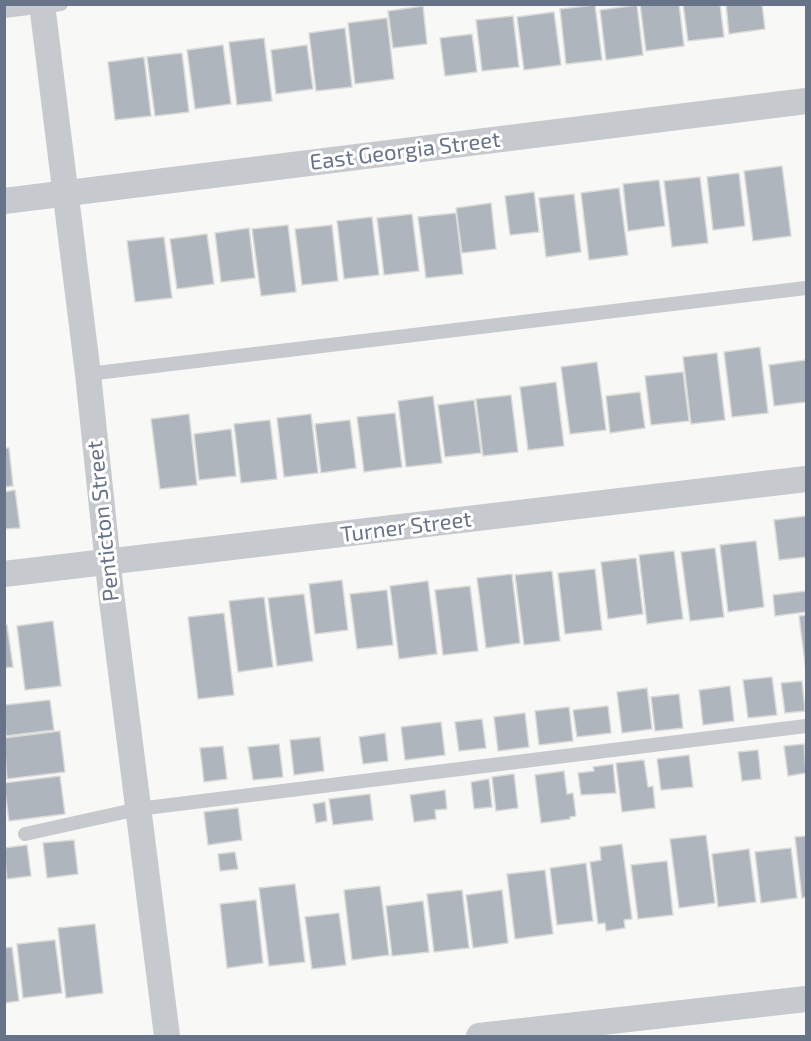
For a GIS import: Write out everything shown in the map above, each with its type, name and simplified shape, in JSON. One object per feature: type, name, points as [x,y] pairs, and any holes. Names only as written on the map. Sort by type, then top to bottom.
[{"type":"street","name":"Penticton Street","points":[[48,5],[66,193],[108,562],[167,1036]]},
{"type":"street","name":"East Georgia Street","points":[[4,201],[807,101]]},
{"type":"street","name":"Turner Street","points":[[4,574],[807,479]]},
{"type":"street","points":[[479,1036],[807,999]]},
{"type":"lane","points":[[4,11],[48,5]]},
{"type":"lane","points":[[88,375],[807,288]]},
{"type":"lane","points":[[25,834],[138,809],[807,726]]},
{"type":"building","points":[[640,4],[679,4],[684,46],[646,51]]},
{"type":"building","points":[[683,4],[720,4],[724,37],[688,41]]},
{"type":"building","points":[[726,4],[762,4],[765,29],[729,34]]},
{"type":"building","points":[[595,5],[602,60],[566,64],[560,9]]},
{"type":"building","points":[[637,5],[643,55],[606,60],[600,10]]},
{"type":"building","points":[[423,6],[427,44],[393,48],[388,11]]},
{"type":"building","points":[[554,12],[561,65],[524,70],[517,17]]},
{"type":"building","points":[[513,16],[519,67],[482,71],[476,20]]},
{"type":"building","points":[[387,18],[394,79],[355,84],[348,23]]},
{"type":"building","points":[[345,28],[352,87],[316,91],[309,33]]},
{"type":"building","points":[[472,34],[477,72],[445,76],[440,38]]},
{"type":"building","points":[[264,38],[272,101],[237,105],[229,42]]},
{"type":"building","points":[[223,45],[231,104],[195,109],[187,50]]},
{"type":"building","points":[[307,45],[313,89],[276,94],[271,50]]},
{"type":"building","points":[[182,53],[189,112],[155,116],[147,57]]},
{"type":"building","points":[[144,57],[151,116],[115,120],[108,62]]},
{"type":"building","points":[[782,166],[791,236],[753,241],[744,171]]},
{"type":"building","points":[[739,173],[745,226],[713,230],[707,177]]},
{"type":"building","points":[[700,177],[708,243],[672,247],[664,181]]},
{"type":"building","points":[[659,180],[665,226],[628,231],[623,184]]},
{"type":"building","points":[[619,188],[628,255],[589,260],[581,193]]},
{"type":"building","points":[[534,192],[539,232],[510,235],[505,196]]},
{"type":"building","points":[[574,194],[581,252],[546,257],[539,198]]},
{"type":"building","points":[[491,203],[496,249],[462,253],[456,208]]},
{"type":"building","points":[[456,213],[463,274],[426,278],[418,217]]},
{"type":"building","points":[[412,214],[419,271],[384,275],[377,218]]},
{"type":"building","points":[[372,217],[379,275],[344,279],[337,221]]},
{"type":"building","points":[[288,225],[296,292],[261,296],[252,229]]},
{"type":"building","points":[[332,225],[338,281],[302,285],[295,229]]},
{"type":"building","points":[[249,228],[255,278],[221,282],[215,233]]},
{"type":"building","points":[[207,234],[214,284],[177,289],[170,239]]},
{"type":"building","points":[[164,237],[172,298],[135,302],[127,241]]},
{"type":"building","points":[[760,347],[768,413],[732,417],[724,352]]},
{"type":"building","points":[[717,353],[725,420],[691,424],[683,357]]},
{"type":"building","points":[[806,360],[806,402],[774,406],[769,365]]},
{"type":"building","points":[[597,362],[606,430],[570,434],[561,367]]},
{"type":"building","points":[[683,372],[689,421],[651,425],[645,376]]},
{"type":"building","points":[[556,382],[564,446],[528,450],[520,387]]},
{"type":"building","points":[[640,392],[645,428],[610,433],[606,396]]},
{"type":"building","points":[[511,395],[518,452],[483,456],[476,399]]},
{"type":"building","points":[[433,396],[442,463],[406,467],[398,401]]},
{"type":"building","points":[[474,400],[481,453],[445,457],[438,405]]},
{"type":"building","points":[[395,413],[402,467],[364,472],[357,417]]},
{"type":"building","points":[[189,414],[197,485],[160,489],[151,419]]},
{"type":"building","points":[[311,414],[318,473],[284,477],[277,418]]},
{"type":"building","points":[[270,420],[277,479],[241,483],[234,424]]},
{"type":"building","points":[[350,420],[356,468],[321,473],[315,424]]},
{"type":"building","points":[[231,429],[236,476],[199,480],[194,434]]},
{"type":"building","points":[[4,448],[9,448],[13,486],[4,487]]},
{"type":"building","points":[[15,490],[20,528],[4,529],[4,492]]},
{"type":"building","points":[[806,516],[806,557],[779,560],[774,520]]},
{"type":"building","points":[[756,541],[764,607],[728,612],[720,545]]},
{"type":"building","points":[[715,548],[724,617],[690,621],[681,552]]},
{"type":"building","points":[[674,551],[683,619],[647,624],[639,555]]},
{"type":"building","points":[[636,558],[643,614],[608,619],[601,562]]},
{"type":"building","points":[[595,569],[602,630],[565,634],[558,573]]},
{"type":"building","points":[[552,571],[560,641],[524,645],[515,575]]},
{"type":"building","points":[[512,574],[520,643],[486,648],[477,578]]},
{"type":"building","points":[[342,580],[348,630],[315,634],[309,584]]},
{"type":"building","points":[[428,581],[437,654],[399,659],[390,586]]},
{"type":"building","points":[[470,586],[478,651],[443,655],[435,590]]},
{"type":"building","points":[[387,590],[393,645],[357,649],[350,594]]},
{"type":"building","points":[[806,591],[806,612],[775,616],[773,595]]},
{"type":"building","points":[[304,594],[313,661],[277,666],[268,598]]},
{"type":"building","points":[[264,597],[273,667],[238,672],[229,601]]},
{"type":"building","points":[[224,613],[234,695],[198,699],[188,617]]},
{"type":"building","points":[[806,615],[806,672],[799,616]]},
{"type":"building","points":[[53,621],[61,686],[25,690],[17,626]]},
{"type":"building","points":[[4,625],[7,625],[13,667],[4,668]]},
{"type":"building","points":[[772,677],[777,715],[748,718],[743,680]]},
{"type":"building","points":[[802,681],[805,711],[785,713],[781,683]]},
{"type":"building","points":[[730,686],[734,721],[703,725],[699,690]]},
{"type":"building","points":[[647,688],[652,729],[622,733],[617,692]]},
{"type":"building","points":[[679,694],[683,728],[655,731],[651,697]]},
{"type":"building","points":[[50,700],[54,730],[6,736],[4,705]]},
{"type":"building","points":[[608,706],[611,733],[577,737],[573,710]]},
{"type":"building","points":[[569,707],[573,741],[539,745],[535,711]]},
{"type":"building","points":[[525,713],[529,747],[498,751],[494,717]]},
{"type":"building","points":[[482,719],[486,748],[459,751],[455,722]]},
{"type":"building","points":[[441,722],[445,755],[405,760],[401,727]]},
{"type":"building","points":[[60,731],[65,772],[7,779],[4,738]]},
{"type":"building","points":[[385,733],[388,761],[363,764],[359,737]]},
{"type":"building","points":[[320,737],[324,771],[294,775],[290,740]]},
{"type":"building","points":[[279,744],[283,777],[253,780],[248,747]]},
{"type":"building","points":[[804,744],[806,773],[788,776],[784,746]]},
{"type":"building","points":[[223,746],[227,779],[204,782],[200,748]]},
{"type":"building","points":[[758,750],[761,779],[742,781],[738,752]]},
{"type":"building","points":[[689,755],[693,787],[661,790],[657,759]]},
{"type":"building","points":[[644,760],[648,787],[653,786],[655,808],[622,812],[616,763]]},
{"type":"building","points":[[613,764],[616,793],[581,795],[578,773],[594,771],[593,767]]},
{"type":"building","points":[[564,771],[567,794],[573,793],[576,816],[541,823],[535,775]]},
{"type":"building","points":[[514,774],[518,808],[496,811],[492,777]]},
{"type":"building","points":[[60,776],[65,814],[9,821],[4,783]]},
{"type":"building","points":[[489,779],[492,807],[474,809],[471,782]]},
{"type":"building","points":[[445,790],[447,809],[435,810],[436,819],[414,822],[410,795]]},
{"type":"building","points":[[370,794],[373,820],[333,825],[329,799]]},
{"type":"building","points":[[325,802],[327,821],[316,823],[313,804]]},
{"type":"building","points":[[238,808],[242,840],[208,845],[204,812]]},
{"type":"building","points":[[706,835],[715,903],[679,908],[670,839]]},
{"type":"building","points":[[806,836],[806,897],[802,898],[795,837]]},
{"type":"building","points":[[74,840],[78,874],[47,878],[43,843]]},
{"type":"building","points":[[622,844],[632,919],[624,920],[625,928],[606,931],[605,923],[598,924],[590,862],[601,860],[600,847]]},
{"type":"building","points":[[27,845],[31,876],[7,879],[4,848]]},
{"type":"building","points":[[791,848],[797,898],[761,903],[755,852]]},
{"type":"building","points":[[749,849],[756,902],[718,907],[712,854]]},
{"type":"building","points":[[235,852],[238,869],[220,871],[218,854]]},
{"type":"building","points":[[667,861],[673,915],[638,919],[631,865]]},
{"type":"building","points":[[586,863],[593,921],[557,925],[550,868]]},
{"type":"building","points":[[545,870],[553,934],[515,939],[507,874]]},
{"type":"building","points":[[295,884],[305,962],[269,966],[259,888]]},
{"type":"building","points":[[380,886],[389,955],[352,960],[344,890]]},
{"type":"building","points":[[462,890],[469,948],[434,952],[427,894]]},
{"type":"building","points":[[502,890],[508,943],[473,948],[466,895]]},
{"type":"building","points":[[256,900],[263,963],[227,968],[220,904]]},
{"type":"building","points":[[423,901],[429,952],[392,956],[386,906]]},
{"type":"building","points":[[339,913],[346,965],[312,969],[305,917]]},
{"type":"building","points":[[95,924],[103,993],[66,998],[58,928]]},
{"type":"building","points":[[55,940],[62,993],[23,998],[17,944]]},
{"type":"building","points":[[12,947],[19,1001],[4,1003],[4,948]]}]
